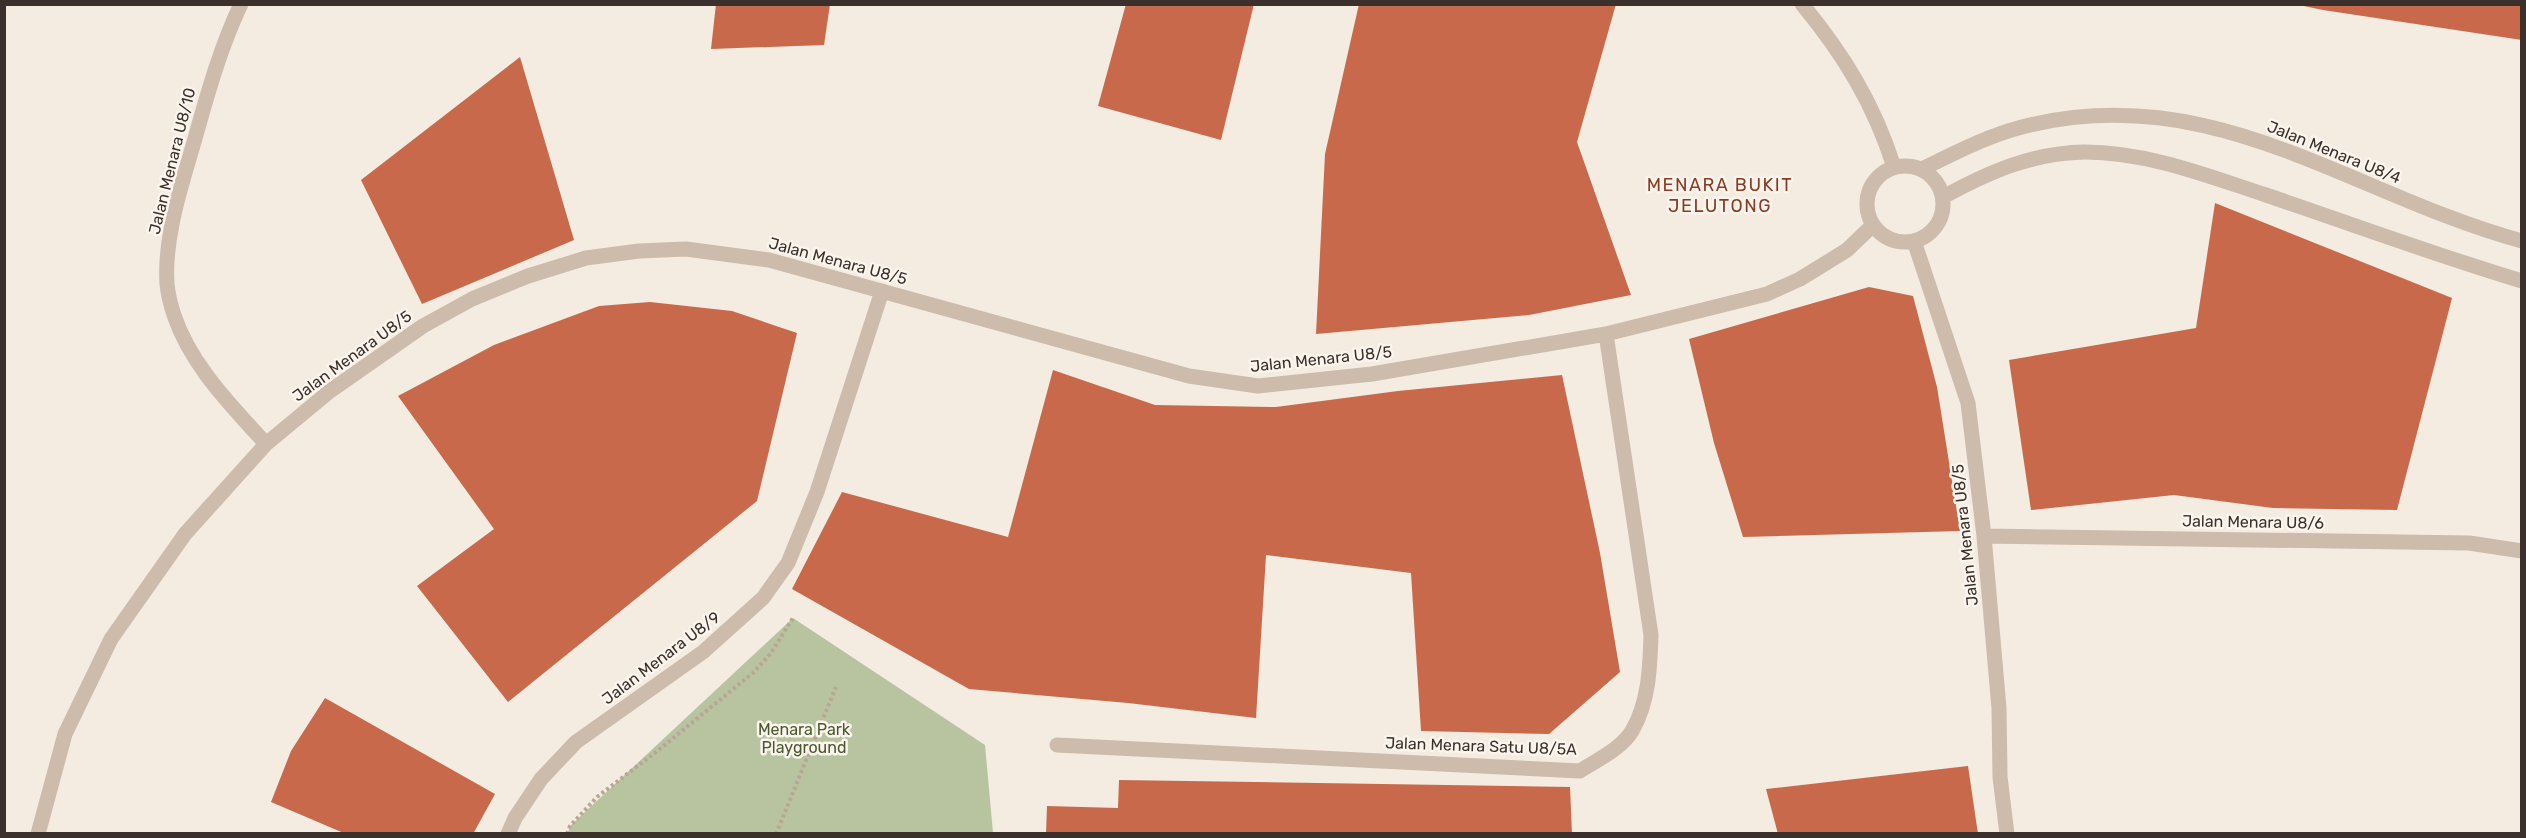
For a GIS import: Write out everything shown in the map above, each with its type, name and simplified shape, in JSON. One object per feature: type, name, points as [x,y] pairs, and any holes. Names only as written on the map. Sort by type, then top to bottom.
[{"type":"street","name":"Jalan Menara U8/10","points":[[241,4],[230,26],[208,91],[182,185],[169,247],[168,285],[175,316],[192,353],[218,390],[266,444]]},
{"type":"street","points":[[1802,4],[1825,33],[1866,96],[1882,131],[1894,166]]},
{"type":"street","name":"Jalan Menara U8/4","points":[[1922,169],[1989,138],[2022,127],[2061,119],[2104,116],[2154,117],[2193,122],[2291,151],[2430,211],[2522,242]]},
{"type":"street","points":[[1943,198],[1988,173],[2016,163],[2051,156],[2085,153],[2127,156],[2173,165],[2231,183],[2437,256],[2522,281]]},
{"type":"street","points":[[1913,165],[1922,169],[1932,176],[1943,198],[1943,209],[1934,229],[1925,237],[1914,241],[1902,243],[1881,234],[1873,225],[1866,202],[1869,190],[1883,171],[1894,166],[1913,165]]},
{"type":"street","name":"Jalan Menara U8/5","points":[[38,834],[65,734],[111,639],[186,534],[266,444],[330,391],[423,326],[472,299],[528,276],[586,258],[639,251],[687,249],[733,254],[769,260],[1189,376],[1258,386],[1372,374],[1606,334],[1767,294],[1800,279],[1847,250],[1873,225]]},
{"type":"street","name":"Jalan Menara U8/5","points":[[1914,241],[1968,403],[1984,536],[1999,708],[2000,777],[2007,834]]},
{"type":"street","name":"Jalan Menara U8/9","points":[[508,834],[515,818],[541,779],[576,742],[703,652],[763,598],[788,563],[818,492],[882,291]]},
{"type":"street","name":"Jalan Menara Satu U8/5A","points":[[1057,745],[1580,771],[1610,753],[1632,732],[1644,701],[1650,670],[1651,635],[1606,334]]},
{"type":"street","name":"Jalan Menara U8/6","points":[[1984,536],[2469,543],[2522,551]]},
{"type":"path","points":[[567,834],[570,826],[597,797],[754,672],[771,653],[794,618]]},
{"type":"path","points":[[776,834],[836,687]]},
{"type":"green space","name":"Menara Park Playground","points":[[793,618],[985,745],[993,833],[568,833],[570,826]]},
{"type":"building","points":[[716,4],[830,4],[824,45],[711,49]]},
{"type":"building","points":[[1126,4],[1254,4],[1221,140],[1098,106]]},
{"type":"building","points":[[1359,4],[1616,4],[1577,142],[1631,295],[1529,315],[1316,334],[1325,154]]},
{"type":"building","points":[[2294,4],[2522,4],[2522,40],[2323,10]]},
{"type":"building","points":[[520,57],[574,240],[422,304],[361,180]]},
{"type":"building","points":[[2215,203],[2452,298],[2397,510],[2273,508],[2174,495],[2031,510],[2009,360],[2196,328]]},
{"type":"building","points":[[1869,287],[1913,296],[1937,387],[1960,531],[1743,537],[1714,443],[1689,339]]},
{"type":"building","points":[[650,302],[732,311],[797,333],[757,501],[508,702],[417,586],[494,529],[398,396],[494,345],[599,306]]},
{"type":"building","points":[[1053,370],[1155,405],[1276,407],[1398,391],[1562,375],[1600,553],[1620,672],[1549,734],[1421,731],[1411,573],[1266,555],[1256,718],[1128,703],[969,689],[792,589],[842,492],[1008,537]]},
{"type":"building","points":[[325,698],[495,794],[473,834],[346,834],[271,802],[291,751]]},
{"type":"building","points":[[1968,766],[1978,834],[1778,834],[1766,789]]},
{"type":"building","points":[[1119,780],[1570,787],[1572,834],[1046,834],[1047,806],[1118,808]]},
{"type":"district","name":"MENARA BUKIT JELUTONG","points":[[1720,195]]}]
